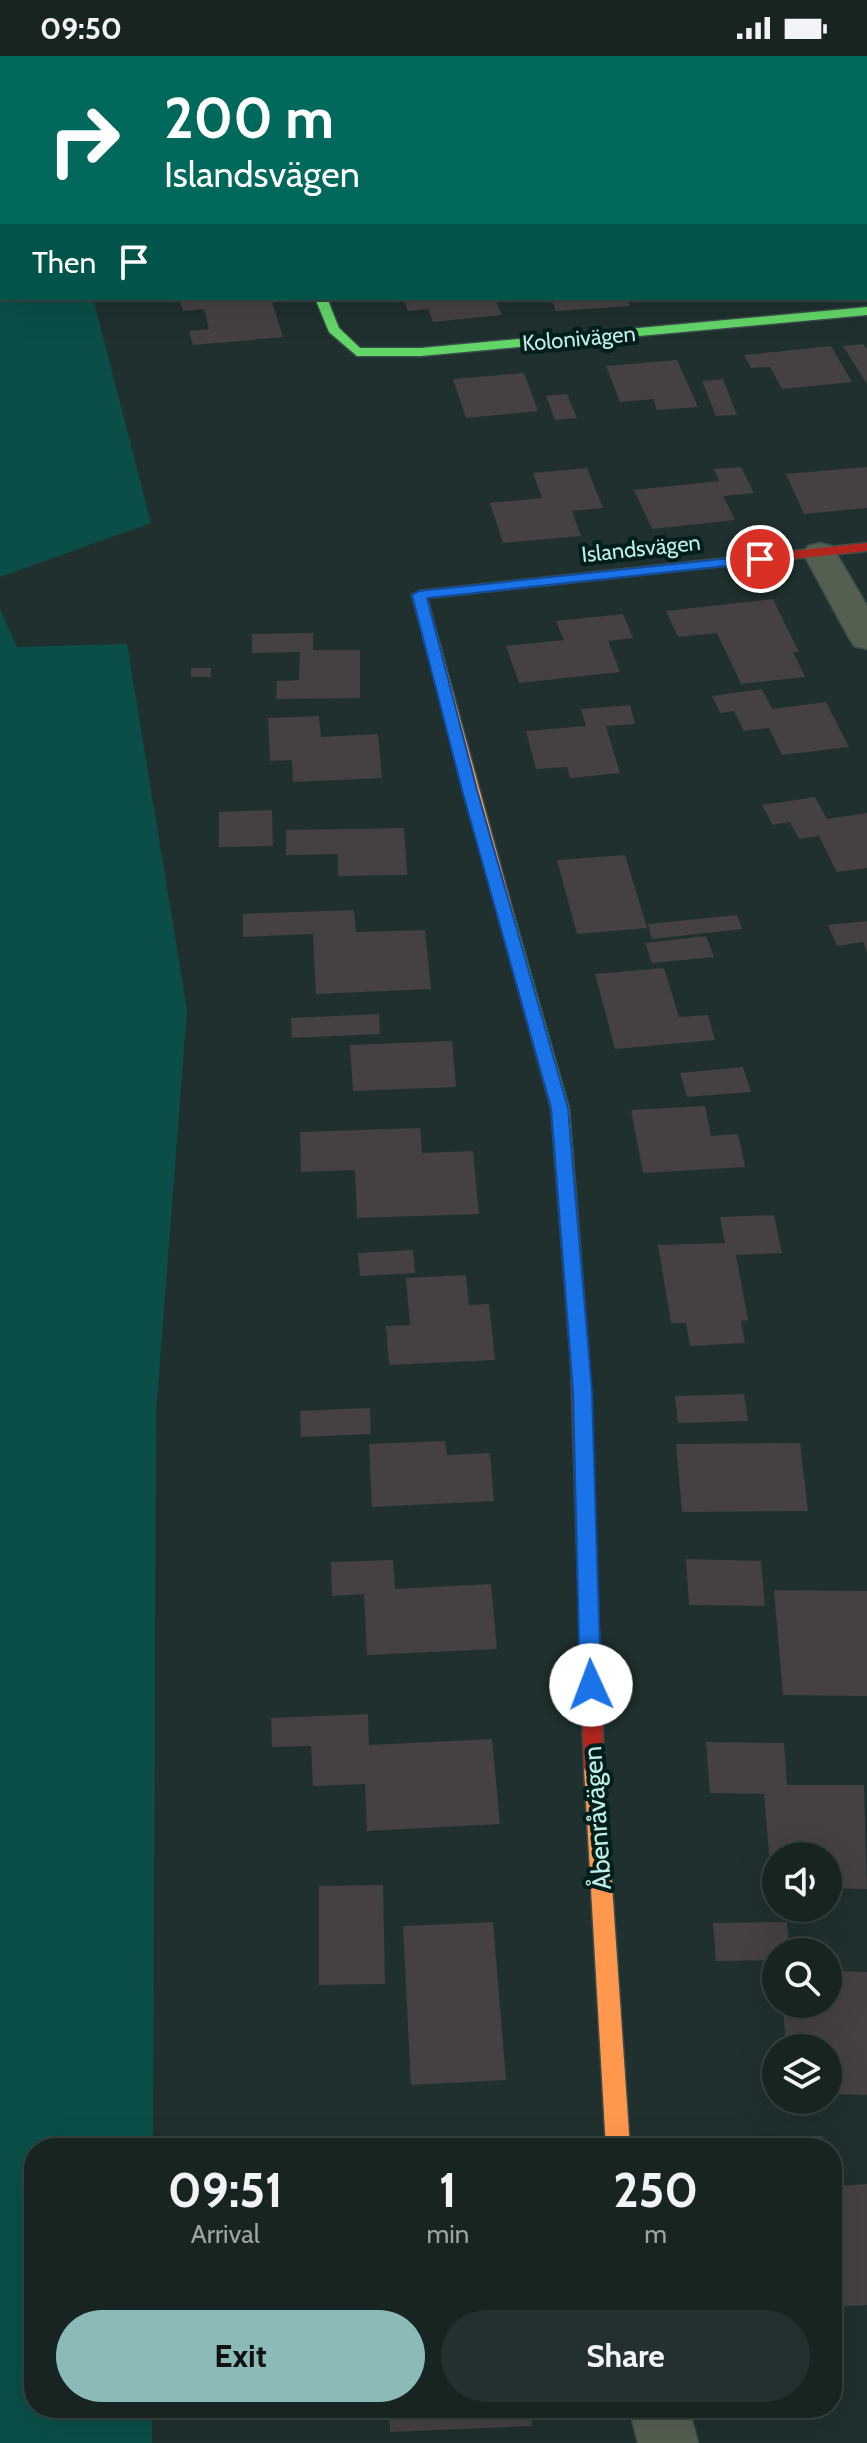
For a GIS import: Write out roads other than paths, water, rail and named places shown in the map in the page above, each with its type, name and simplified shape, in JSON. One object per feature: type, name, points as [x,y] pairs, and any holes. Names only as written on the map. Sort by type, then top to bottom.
[{"type":"street","name":"Kolonivägen","points":[[322,300],[333,329],[357,352],[421,352],[867,311]]},
{"type":"street","name":"Islandsvägen","points":[[419,595],[867,547]]},
{"type":"street","points":[[820,553],[867,638]]},
{"type":"street","name":"Åbenråvägen","points":[[419,595],[470,790],[560,1108],[582,1391],[592,1744],[617,2138]]},
{"type":"street","points":[[662,2418],[668,2443]]}]
